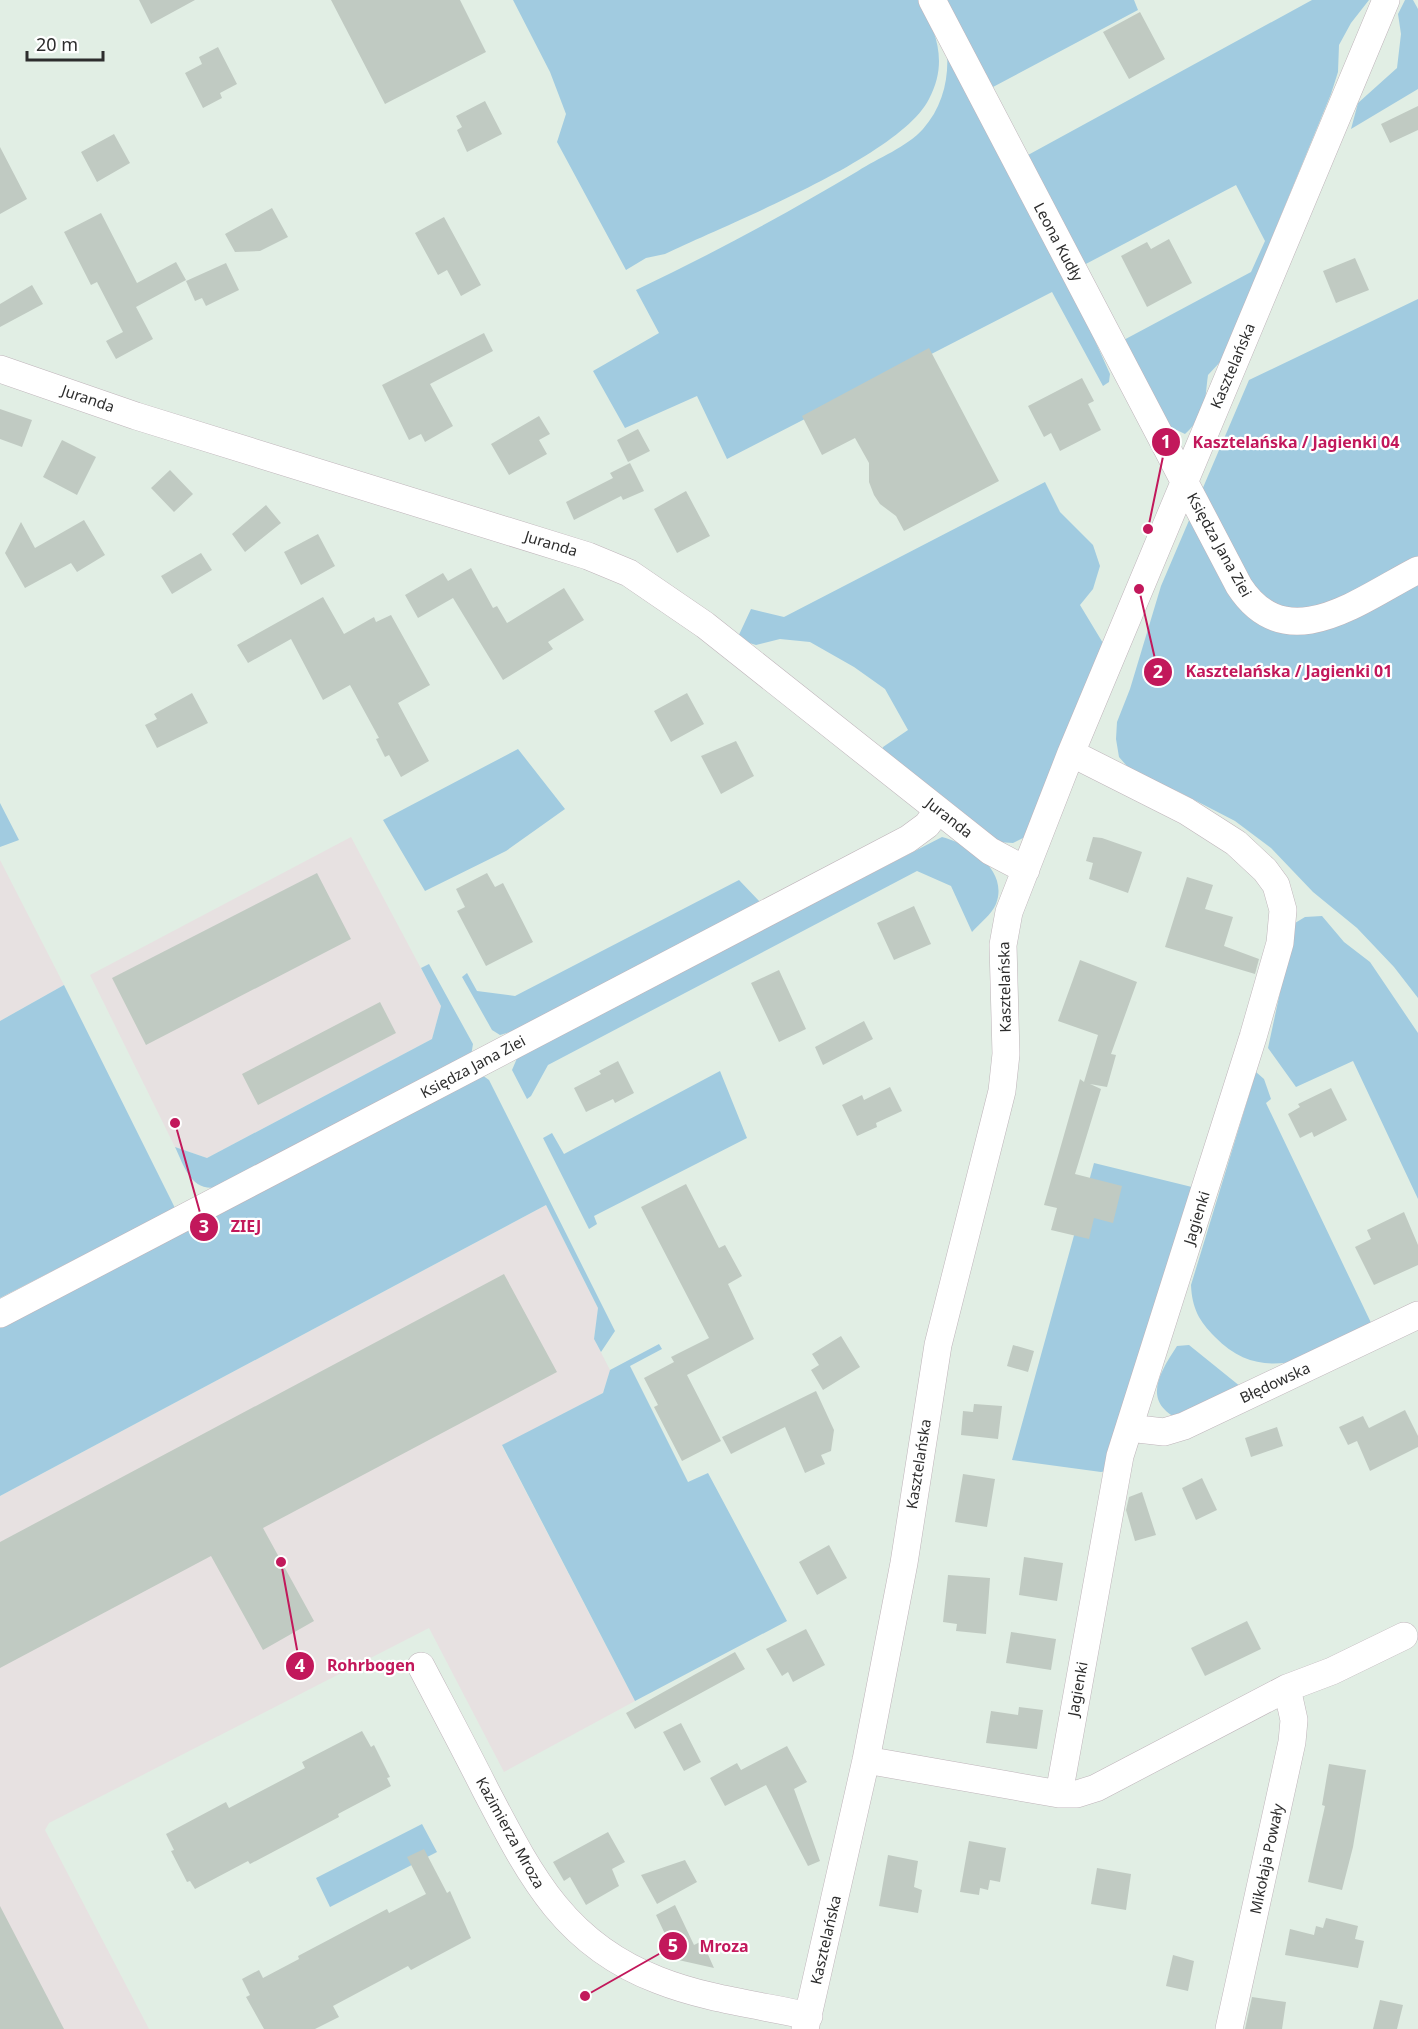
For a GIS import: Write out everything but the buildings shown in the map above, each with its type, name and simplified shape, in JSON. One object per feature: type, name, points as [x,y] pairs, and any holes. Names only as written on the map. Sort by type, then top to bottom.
[{"type":"street","name":"Leona Kudły","points":[[932,0],[1185,483]]},
{"type":"street","name":"Kasztelańska","points":[[807,2022],[866,1760],[904,1563],[938,1345],[1002,1091],[1006,1054],[1003,945],[1010,912],[1071,753],[1386,0]]},
{"type":"street","name":"Juranda","points":[[0,369],[136,416],[588,556],[628,573],[705,625],[990,851],[1026,870]]},
{"type":"street","name":"Księdza Jana Ziei","points":[[1185,483],[1245,596],[1254,606],[1278,619],[1296,623],[1312,622],[1334,614],[1418,570]]},
{"type":"street","name":"Jagienki","points":[[1059,1794],[1113,1484],[1253,1037],[1280,943],[1283,909],[1276,885],[1265,870],[1236,843],[1194,816],[1071,753]]},
{"type":"street","name":"Księdza Jana Ziei","points":[[0,1314],[908,839],[927,825],[939,810]]},
{"type":"street","name":"Błędowska","points":[[1129,1428],[1146,1432],[1164,1432],[1184,1426],[1418,1315]]},
{"type":"street","points":[[866,1760],[1059,1794],[1077,1794],[1114,1780],[1287,1688],[1332,1671],[1404,1636]]},
{"type":"street","name":"Kazimierza Mroza","points":[[421,1666],[525,1866],[547,1898],[586,1938],[622,1963],[659,1980],[807,2022]]},
{"type":"street","name":"Mikołaja Powały","points":[[1229,2029],[1292,1742],[1294,1720],[1287,1688]]},
{"type":"shaded area","points":[[513,0],[920,0],[938,49],[938,73],[929,99],[912,121],[849,166],[768,207],[665,254],[646,258],[626,270],[557,142],[566,114],[550,72]]},
{"type":"shaded area","points":[[944,0],[1134,0],[1138,10],[993,87]]},
{"type":"shaded area","points":[[1312,0],[1369,0],[1351,23],[1339,45],[1338,72],[1331,94],[1221,361],[1208,375],[1204,407],[1198,420],[1185,434],[1164,424],[1120,342],[1251,272],[1265,241],[1236,185],[1082,266],[1028,155]]},
{"type":"shaded area","points":[[1405,0],[1413,0],[1418,9],[1418,89],[1351,129],[1358,103],[1397,68],[1401,34],[1398,14]]},
{"type":"shaded area","points":[[947,53],[1084,316],[1110,374],[1109,382],[1103,386],[1052,292],[727,459],[697,396],[625,428],[593,371],[659,333],[636,290],[804,203],[909,141],[930,121],[939,103],[947,73]]},
{"type":"shaded area","points":[[1418,299],[1418,998],[1394,967],[1357,928],[1313,892],[1271,848],[1235,821],[1177,791],[1133,773],[1119,757],[1116,739],[1117,722],[1130,689],[1161,586],[1249,380]]},
{"type":"shaded area","points":[[1045,482],[1060,512],[1093,545],[1100,566],[1093,589],[1080,605],[1109,653],[1025,837],[1013,843],[998,842],[879,757],[883,747],[908,730],[885,689],[854,667],[810,642],[780,639],[756,645],[737,639],[751,609],[784,617]]},
{"type":"shaded area","points":[[518,749],[565,809],[506,851],[425,891],[383,820]]},
{"type":"shaded area","points":[[0,803],[19,840],[0,847]]},
{"type":"shaded area","points":[[351,837],[441,1006],[432,1039],[207,1158],[175,1147],[90,975]]},
{"type":"shaded area","points":[[942,837],[953,840],[974,852],[984,860],[997,880],[999,892],[996,904],[972,932],[951,886],[917,871],[548,1065],[531,1096],[527,1099],[512,1070],[518,1056]]},
{"type":"shaded area","points":[[0,860],[64,985],[0,1021]]},
{"type":"shaded area","points":[[739,880],[760,902],[513,1031],[500,1035],[492,1030],[462,977],[467,973],[477,991],[515,996]]},
{"type":"shaded area","points":[[1322,916],[1344,942],[1370,962],[1418,1033],[1418,1199],[1353,1061],[1296,1087],[1268,1048],[1295,923],[1305,917]]},
{"type":"shaded area","points":[[429,964],[473,1044],[471,1056],[218,1187],[201,1186],[190,1177],[175,1147],[207,1158],[432,1039],[441,1006],[421,968]]},
{"type":"shaded area","points":[[64,985],[175,1208],[0,1298],[0,1021]]},
{"type":"shaded area","points":[[720,1071],[747,1138],[594,1216],[597,1224],[589,1229],[543,1138],[552,1133],[564,1154]]},
{"type":"shaded area","points":[[1256,1072],[1264,1079],[1271,1099],[1266,1103],[1374,1329],[1334,1348],[1293,1362],[1253,1361],[1234,1352],[1215,1337],[1205,1325],[1197,1314],[1193,1301],[1191,1285]]},
{"type":"shaded area","points":[[482,1075],[489,1080],[615,1331],[601,1352],[594,1339],[598,1308],[546,1205],[0,1496],[0,1328]]},
{"type":"shaded area","points":[[1094,1163],[1196,1188],[1107,1471],[1101,1472],[1012,1460]]},
{"type":"shaded area","points":[[546,1205],[598,1308],[594,1339],[610,1370],[603,1393],[502,1446],[635,1701],[504,1772],[429,1628],[49,1823],[45,1830],[149,2029],[0,2029],[0,1496]]},
{"type":"shaded area","points":[[659,1344],[662,1349],[630,1366],[688,1482],[708,1473],[787,1621],[635,1701],[502,1445],[603,1393],[610,1370]]},
{"type":"shaded area","points":[[1189,1345],[1246,1391],[1183,1421],[1170,1414],[1162,1406],[1157,1388],[1159,1378],[1177,1346]]},
{"type":"shaded area","points":[[422,1824],[437,1852],[330,1907],[316,1878]]},
{"type":"place","name":"Kasztelańska / Jagienki 04","points":[[1148,529]]},
{"type":"place","name":"Kasztelańska / Jagienki 01","points":[[1139,589]]},
{"type":"place","name":"ZIEJ","points":[[175,1123]]},
{"type":"place","name":"Rohrbogen","points":[[281,1562]]},
{"type":"place","name":"Mroza","points":[[585,1996]]}]
